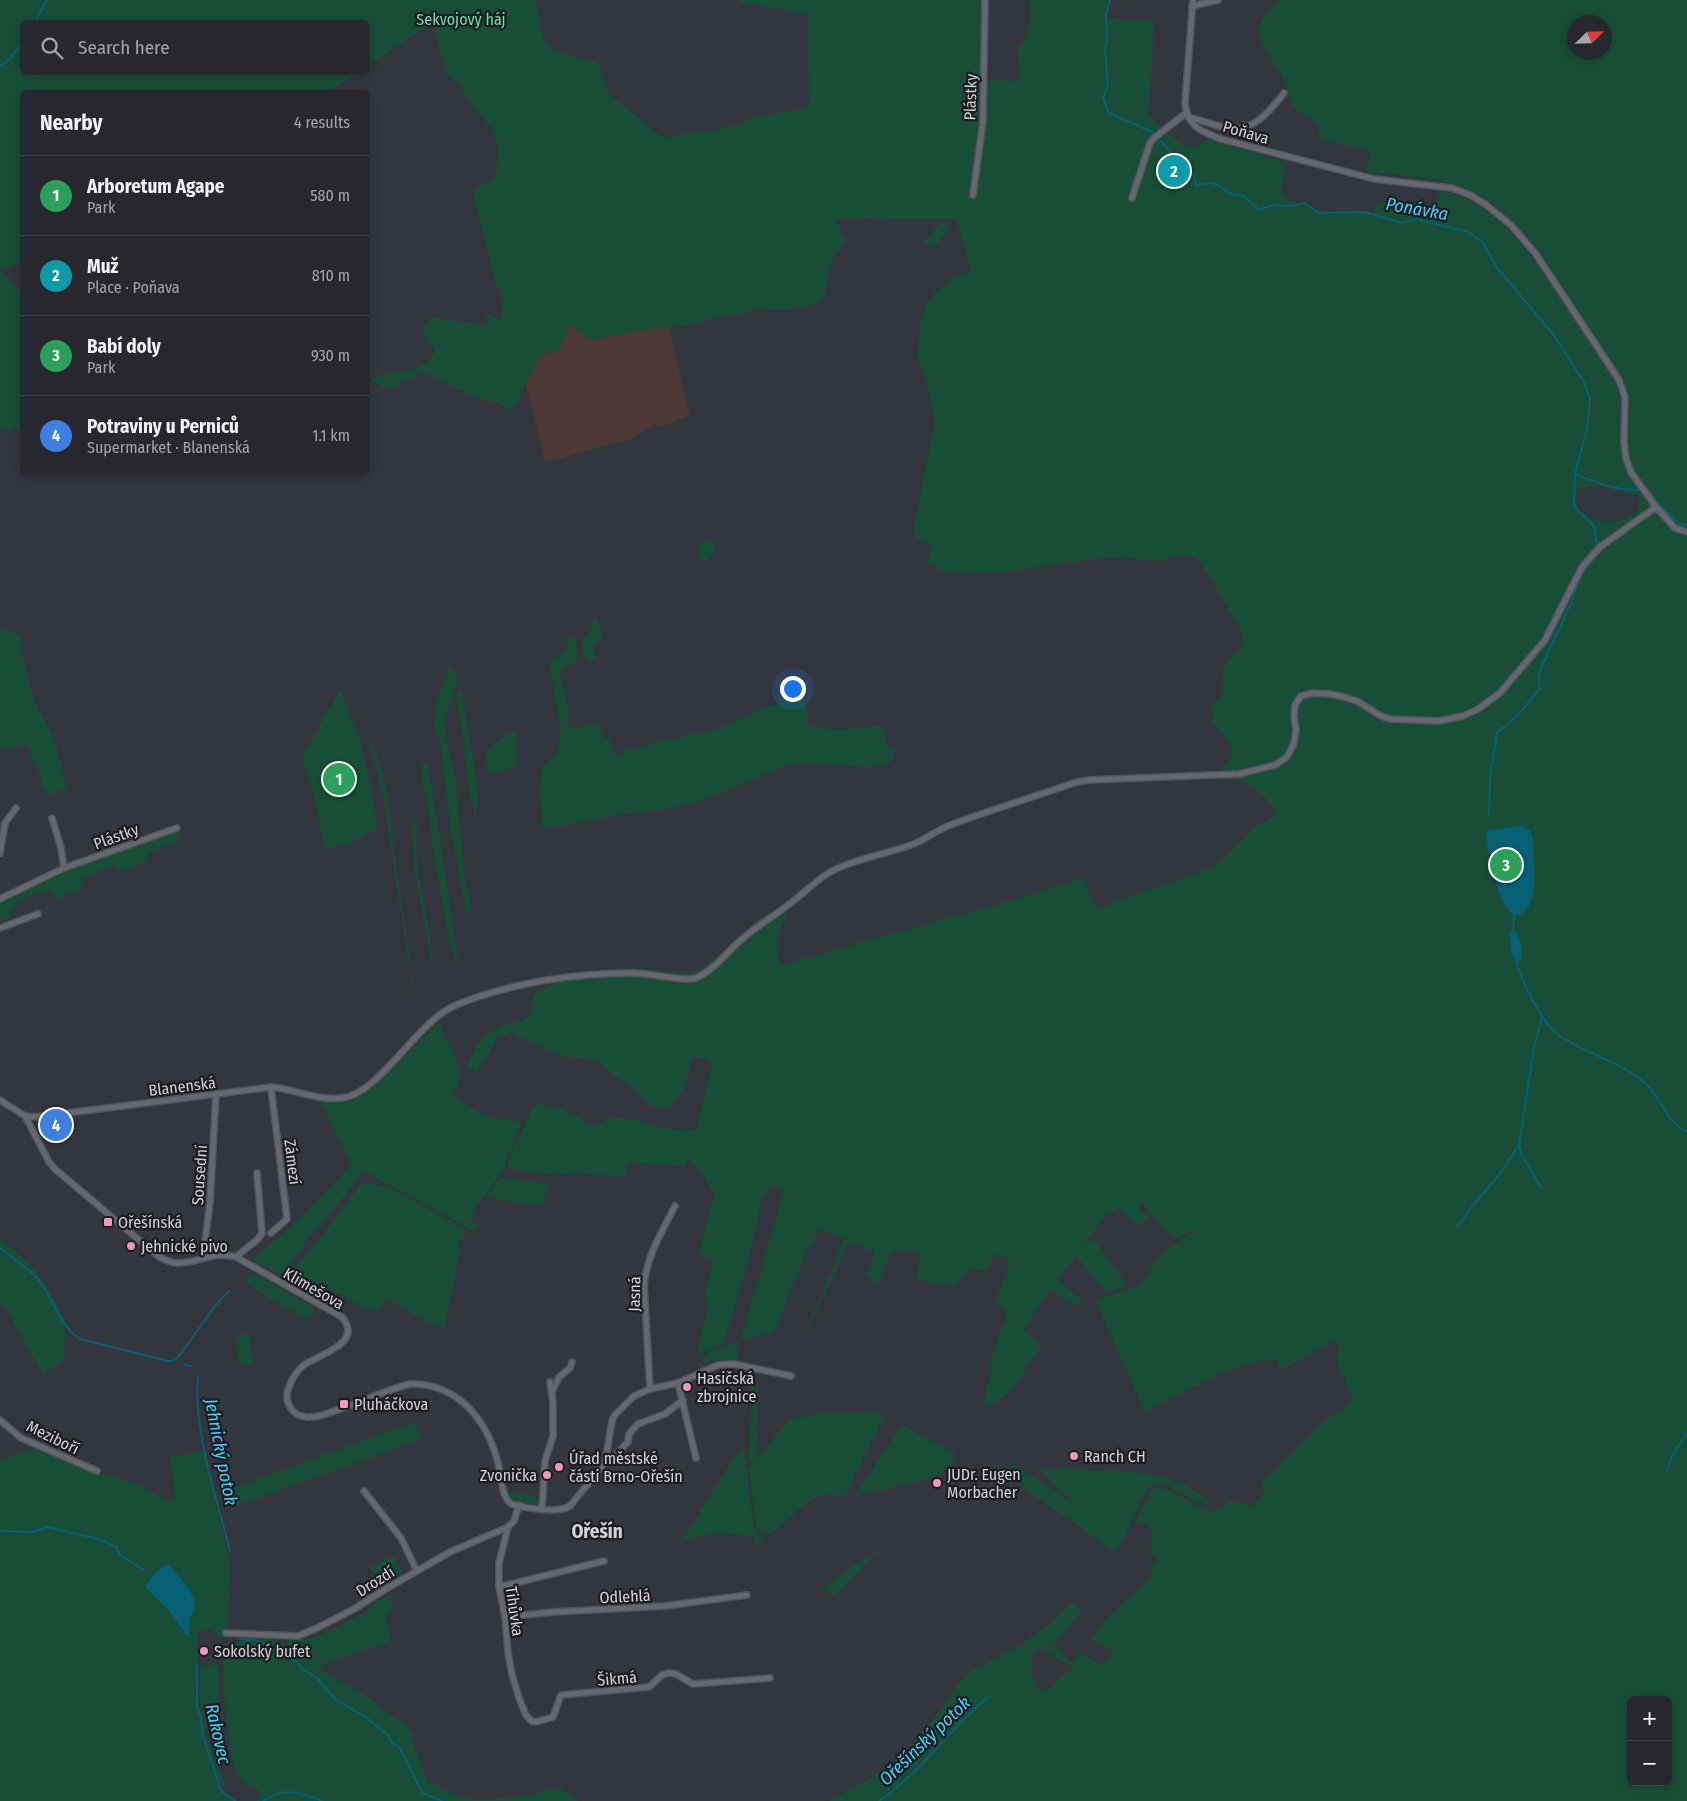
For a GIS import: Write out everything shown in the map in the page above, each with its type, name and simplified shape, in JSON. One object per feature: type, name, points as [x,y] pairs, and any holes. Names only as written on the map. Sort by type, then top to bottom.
[{"type":"street","name":"Plástky","points":[[973,195],[983,121],[985,0]]},
{"type":"street","points":[[1132,198],[1148,149],[1156,136],[1187,116],[1185,103],[1193,0]]},
{"type":"street","points":[[1192,6],[1218,0]]},
{"type":"street","name":"Poňava","points":[[1187,116],[1228,129],[1244,128],[1268,113],[1284,92]]},
{"type":"street","name":"Poňava","points":[[1187,116],[1197,129],[1221,139],[1374,179],[1452,188],[1470,195],[1485,204],[1511,225],[1535,253],[1619,380],[1624,397],[1626,459],[1631,472],[1656,507],[1675,528],[1687,532]]},
{"type":"street","name":"Blanenská","points":[[26,1116],[48,1116],[271,1087],[285,1088],[324,1098],[339,1099],[349,1097],[368,1087],[439,1016],[454,1006],[506,989],[572,977],[633,973],[688,979],[696,978],[743,938],[781,911],[828,873],[855,862],[917,843],[952,824],[1077,782],[1239,774],[1275,765],[1287,757],[1294,743],[1296,729],[1295,705],[1301,696],[1318,693],[1344,696],[1370,711],[1390,719],[1439,721],[1463,716],[1478,709],[1500,693],[1545,640],[1582,567],[1600,547],[1656,507]]},
{"type":"street","points":[[0,853],[6,823],[16,808]]},
{"type":"street","points":[[52,818],[61,848],[64,868]]},
{"type":"street","name":"Plástky","points":[[0,899],[64,868],[176,828]]},
{"type":"street","points":[[0,928],[38,914]]},
{"type":"street","name":"Zámezí","points":[[271,1087],[287,1219],[271,1233]]},
{"type":"street","name":"Sousední","points":[[203,1258],[210,1202],[216,1094]]},
{"type":"street","points":[[0,1100],[26,1116],[49,1162],[55,1169],[152,1252],[165,1260],[176,1263],[224,1254],[236,1257],[258,1239],[262,1233],[257,1173]]},
{"type":"street","name":"Jasná","points":[[650,1389],[645,1276],[653,1249],[675,1206]]},
{"type":"street","name":"Klimešova","points":[[236,1257],[342,1317],[347,1326],[347,1336],[343,1343],[305,1364],[291,1380],[287,1397],[291,1409],[296,1414],[320,1416],[410,1384],[423,1384],[452,1393],[466,1406],[483,1428],[495,1454],[506,1499],[510,1504],[519,1506]]},
{"type":"street","points":[[551,1393],[559,1377],[570,1368],[572,1362]]},
{"type":"street","points":[[508,1527],[514,1520],[519,1506],[542,1509],[564,1509],[570,1506],[601,1468],[606,1459],[610,1428],[615,1415],[634,1396],[650,1389],[678,1383],[712,1366],[726,1364],[791,1376]]},
{"type":"street","points":[[542,1509],[545,1461],[552,1436],[553,1403],[550,1382]]},
{"type":"street","points":[[678,1383],[696,1458]]},
{"type":"street","points":[[606,1459],[614,1457],[628,1442],[629,1434],[638,1424],[665,1414],[683,1400]]},
{"type":"street","name":"Meziboří","points":[[0,1420],[21,1438],[97,1472]]},
{"type":"street","points":[[364,1491],[400,1538],[417,1571]]},
{"type":"street","name":"Drozdí","points":[[226,1633],[298,1636],[354,1609],[450,1552],[508,1527]]},
{"type":"street","name":"Tihůvka","points":[[508,1527],[499,1563],[499,1587],[505,1616],[508,1653],[519,1698]]},
{"type":"street","points":[[499,1587],[604,1561]]},
{"type":"street","name":"Odlehlá","points":[[505,1616],[665,1606],[747,1595]]},
{"type":"street","name":"Šikmá","points":[[519,1698],[528,1719],[536,1722],[553,1718],[561,1695],[650,1687],[662,1675],[669,1673],[676,1674],[693,1684],[770,1678]]},
{"type":"shaded area","points":[[570,324],[592,341],[630,332],[669,327],[690,415],[664,426],[654,425],[631,439],[545,462],[526,385],[542,354],[559,351]]},
{"type":"green space","name":"Sekvojový háj","points":[[0,0],[535,0],[545,44],[570,56],[597,61],[610,95],[663,138],[737,126],[752,117],[809,108],[808,13],[741,3],[741,0],[983,0],[981,80],[1020,81],[1017,50],[1024,39],[1030,22],[1029,0],[1111,0],[1107,18],[1154,22],[1149,115],[1181,144],[1195,147],[1208,139],[1287,163],[1281,191],[1292,203],[1306,205],[1321,211],[1355,210],[1374,214],[1376,202],[1399,201],[1435,208],[1440,191],[1461,197],[1480,206],[1497,219],[1526,250],[1616,383],[1620,396],[1620,434],[1630,416],[1629,398],[1624,380],[1547,265],[1523,233],[1494,205],[1477,194],[1438,180],[1365,172],[1371,151],[1317,138],[1320,130],[1317,125],[1311,118],[1297,110],[1292,104],[1283,78],[1263,45],[1260,29],[1262,21],[1268,12],[1283,0],[1687,0],[1687,1801],[829,1801],[873,1777],[908,1751],[949,1699],[950,1693],[971,1671],[1019,1646],[1047,1626],[1072,1603],[1082,1610],[1057,1641],[1033,1653],[1031,1674],[1035,1680],[1036,1687],[1040,1691],[1050,1689],[1061,1676],[1074,1669],[1101,1685],[1044,1650],[1054,1645],[1072,1663],[1080,1653],[1103,1666],[1113,1651],[1092,1639],[1102,1623],[1154,1574],[1150,1571],[1156,1559],[1161,1562],[1150,1554],[1153,1537],[1151,1529],[1147,1525],[1135,1522],[1152,1490],[1160,1487],[1210,1513],[1231,1501],[1247,1504],[1251,1507],[1265,1492],[1260,1483],[1327,1418],[1346,1408],[1353,1396],[1335,1360],[1339,1351],[1335,1341],[1281,1370],[1275,1358],[1259,1361],[1226,1372],[1145,1412],[1095,1300],[1141,1285],[1159,1257],[1199,1226],[1173,1240],[1142,1203],[1138,1207],[1147,1216],[1147,1219],[1138,1226],[1123,1213],[1120,1207],[1104,1218],[1083,1246],[1094,1239],[1127,1285],[1106,1293],[1076,1255],[1058,1279],[1083,1302],[1077,1306],[1049,1290],[1023,1331],[1042,1345],[1012,1389],[983,1407],[989,1379],[992,1379],[990,1376],[992,1367],[990,1365],[1000,1331],[1007,1319],[1005,1308],[995,1301],[1009,1266],[1008,1259],[1001,1254],[995,1255],[986,1270],[975,1270],[966,1273],[953,1288],[916,1279],[920,1256],[910,1250],[898,1250],[890,1253],[879,1284],[866,1276],[875,1252],[849,1242],[803,1341],[844,1238],[819,1229],[808,1248],[774,1333],[741,1339],[784,1191],[779,1188],[769,1187],[762,1200],[749,1257],[724,1343],[701,1354],[698,1351],[708,1306],[704,1298],[713,1259],[699,1253],[710,1206],[716,1197],[700,1170],[688,1159],[685,1166],[627,1162],[627,1176],[535,1173],[508,1168],[512,1150],[531,1111],[540,1103],[561,1109],[578,1117],[587,1125],[598,1126],[608,1117],[640,1121],[656,1127],[696,1131],[712,1065],[705,1058],[693,1057],[684,1089],[669,1109],[662,1109],[651,1105],[636,1091],[595,1060],[560,1055],[514,1035],[513,1031],[497,1039],[476,1074],[467,1065],[482,1037],[501,1026],[523,1021],[530,1014],[534,995],[571,973],[633,968],[692,973],[706,966],[754,922],[783,905],[788,915],[777,939],[777,950],[781,965],[1010,901],[1082,878],[1096,908],[1099,909],[1118,900],[1195,874],[1220,862],[1254,827],[1277,814],[1268,800],[1256,789],[1241,782],[1224,779],[1222,767],[1232,756],[1232,750],[1227,739],[1213,723],[1212,707],[1223,691],[1224,670],[1242,644],[1242,633],[1199,561],[1185,555],[1157,561],[1110,557],[1000,572],[946,572],[927,563],[933,545],[923,542],[915,536],[913,530],[935,422],[926,377],[917,357],[925,307],[934,294],[954,278],[971,271],[956,219],[884,219],[870,217],[835,220],[846,240],[833,259],[829,271],[826,295],[819,302],[792,311],[759,308],[743,314],[730,314],[689,325],[630,332],[592,341],[570,324],[559,351],[542,354],[512,411],[496,402],[476,398],[426,374],[411,378],[389,391],[371,378],[417,368],[425,364],[435,353],[434,348],[427,342],[423,327],[430,318],[489,325],[485,312],[500,320],[503,305],[503,299],[492,270],[473,191],[474,188],[494,179],[496,175],[498,151],[495,135],[458,83],[449,76],[440,54],[436,31],[432,23],[370,65],[370,20],[20,20],[20,75],[354,75],[332,90],[20,90],[20,263],[0,269]],"holes":[[[1599,486],[1639,495],[1639,508],[1630,517],[1621,521],[1599,521],[1585,515],[1577,505],[1577,489]]]},
{"type":"green space","points":[[942,221],[950,228],[933,249],[924,242]]},
{"type":"green space","points":[[0,269],[20,292],[20,432],[16,429],[0,431]]},
{"type":"green space","points":[[706,540],[713,540],[716,550],[708,560],[701,560],[697,548]]},
{"type":"green space","points":[[595,616],[599,622],[602,636],[594,645],[595,658],[590,663],[584,654],[582,640],[590,632]]},
{"type":"green space","points":[[0,630],[11,631],[19,636],[31,690],[36,704],[55,740],[67,789],[51,794],[43,787],[37,766],[25,744],[0,751]]},
{"type":"green space","points":[[573,638],[577,649],[576,662],[563,668],[560,674],[568,710],[569,728],[599,724],[604,737],[610,742],[614,753],[622,756],[627,750],[724,727],[753,713],[802,695],[806,706],[808,724],[825,729],[882,726],[888,748],[894,749],[893,758],[887,764],[875,767],[810,762],[788,765],[723,792],[683,806],[623,814],[543,829],[540,795],[541,776],[545,764],[557,754],[560,738],[559,717],[550,664],[552,658],[562,655],[568,639]]},
{"type":"green space","points":[[452,666],[458,683],[444,719],[456,781],[464,873],[472,912],[466,912],[450,824],[441,748],[435,726],[437,699],[446,680],[449,667]]},
{"type":"green space","points":[[340,690],[359,737],[374,799],[377,829],[346,845],[325,849],[314,796],[302,757]]},
{"type":"green space","points":[[462,692],[475,771],[478,800],[476,816],[474,814],[466,771],[457,695]]},
{"type":"green space","points":[[516,731],[517,766],[488,774],[487,750],[504,737]]},
{"type":"green space","points":[[367,736],[380,764],[390,811],[416,1009],[383,796]]},
{"type":"green space","points":[[422,761],[427,764],[441,844],[458,961],[457,966],[450,946],[432,841],[428,805],[422,785]]},
{"type":"green space","points":[[415,820],[417,820],[417,862],[433,959],[431,960],[414,866],[412,826]]},
{"type":"green space","points":[[178,828],[181,840],[147,854],[148,861],[119,873],[115,865],[81,879],[84,888],[57,899],[50,890],[30,896],[13,907],[10,918],[0,922],[0,903],[3,901],[57,874]]},
{"type":"green space","points":[[439,1022],[459,1065],[461,1077],[453,1095],[491,1118],[522,1122],[502,1171],[473,1212],[471,1222],[477,1223],[474,1231],[364,1171],[316,1231],[314,1230],[283,1276],[254,1260],[255,1257],[302,1217],[308,1223],[302,1216],[352,1164],[320,1102],[349,1102],[372,1089]]},
{"type":"green space","points":[[501,1177],[550,1185],[544,1197],[546,1205],[486,1197]]},
{"type":"green space","points":[[362,1183],[386,1186],[466,1229],[464,1237],[458,1241],[460,1252],[445,1326],[440,1329],[385,1298],[379,1309],[373,1312],[293,1271]]},
{"type":"green space","points":[[0,1237],[40,1275],[65,1321],[64,1360],[43,1374],[6,1309],[0,1304]]},
{"type":"green space","points":[[251,1272],[315,1308],[310,1320],[276,1303],[245,1282]]},
{"type":"green space","points":[[250,1334],[253,1364],[239,1366],[236,1336]]},
{"type":"green space","points":[[737,1342],[738,1362],[715,1360],[704,1364],[703,1359],[712,1350]]},
{"type":"green space","points":[[752,1385],[759,1386],[756,1460],[790,1419],[818,1414],[859,1414],[865,1410],[885,1416],[845,1496],[827,1495],[813,1499],[780,1527],[766,1535],[757,1529],[749,1470],[754,1463],[751,1463],[749,1459]]},
{"type":"green space","points":[[414,1422],[422,1439],[236,1506],[231,1489]]},
{"type":"green space","points":[[902,1424],[950,1450],[954,1453],[954,1460],[941,1475],[855,1496]]},
{"type":"green space","points":[[744,1446],[753,1521],[756,1532],[763,1539],[763,1543],[758,1546],[755,1544],[753,1537],[726,1534],[699,1536],[682,1541],[725,1471]]},
{"type":"green space","points":[[35,1447],[96,1473],[139,1485],[168,1501],[176,1498],[170,1458],[203,1450],[228,1554],[231,1588],[227,1604],[228,1623],[231,1628],[223,1629],[223,1637],[218,1637],[211,1628],[198,1634],[199,1705],[205,1722],[205,1736],[224,1781],[223,1789],[232,1801],[0,1801],[0,1460]],"holes":[[[163,1566],[194,1609],[189,1620],[189,1639],[168,1610],[146,1585]]]},
{"type":"green space","points":[[1013,1465],[1016,1465],[1081,1509],[1037,1468],[1155,1475],[1187,1486],[1208,1499],[1209,1503],[1205,1505],[1199,1503],[1161,1484],[1152,1485],[1141,1499],[1126,1535],[1115,1552],[1005,1475]]},
{"type":"green space","points":[[513,1491],[536,1497],[539,1499],[540,1504],[512,1501],[508,1494]]},
{"type":"green space","points":[[881,1549],[834,1596],[822,1589],[863,1559]]},
{"type":"green space","points":[[394,1556],[403,1575],[380,1586],[370,1568]]},
{"type":"green space","points":[[389,1595],[393,1599],[392,1608],[386,1619],[390,1642],[330,1661],[318,1668],[368,1697],[412,1731],[414,1745],[429,1785],[438,1784],[441,1789],[462,1797],[479,1800],[517,1798],[559,1788],[578,1801],[256,1801],[259,1795],[258,1789],[241,1779],[233,1762],[230,1748],[226,1714],[224,1665],[225,1653],[230,1643],[260,1636],[285,1645],[301,1656],[288,1644],[287,1640],[314,1638],[361,1615],[375,1603]]},
{"type":"green space","points":[[203,1665],[217,1665],[219,1668],[219,1705],[216,1708],[202,1708],[200,1705],[200,1668]]},
{"type":"water","points":[[1522,826],[1530,831],[1533,839],[1534,883],[1533,895],[1529,905],[1524,912],[1515,916],[1503,902],[1499,891],[1486,835],[1489,830]]},
{"type":"water","points":[[1515,931],[1522,948],[1522,956],[1518,962],[1513,959],[1509,934]]},
{"type":"water","points":[[169,1565],[187,1586],[195,1601],[189,1620],[189,1639],[168,1610],[146,1588],[146,1585],[156,1573]]},
{"type":"waterway","name":"Ponávka","points":[[36,20],[47,0]]},
{"type":"waterway","name":"Ponávka","points":[[1110,0],[1106,14],[1107,40],[1105,50],[1108,86],[1103,98],[1109,113],[1152,132],[1175,156],[1182,172],[1194,175],[1196,185],[1212,183],[1222,187],[1228,193],[1244,196],[1259,210],[1273,205],[1292,206],[1305,203],[1319,213],[1364,212],[1403,223],[1416,219],[1469,232],[1483,243],[1498,269],[1553,334],[1584,382],[1590,399],[1587,428],[1575,474],[1617,488],[1642,489]]},
{"type":"waterway","name":"Ponávka","points":[[0,66],[10,59],[20,46]]},
{"type":"waterway","points":[[1575,475],[1574,506],[1594,526],[1597,547]]},
{"type":"waterway","name":"Ponávka","points":[[1649,494],[1679,524],[1687,525]]},
{"type":"waterway","points":[[1489,816],[1490,778],[1497,733],[1518,715],[1540,689],[1539,673],[1582,574],[1598,552]]},
{"type":"waterway","points":[[1513,933],[1514,915]]},
{"type":"waterway","points":[[1516,960],[1532,999],[1550,1027],[1567,1040],[1635,1075],[1649,1087],[1668,1116],[1687,1132]]},
{"type":"waterway","points":[[1457,1227],[1502,1171],[1519,1145],[1534,1048],[1542,1018]]},
{"type":"waterway","points":[[1519,1145],[1521,1154],[1542,1189]]},
{"type":"waterway","name":"Jehnický potok","points":[[0,1248],[38,1279],[62,1321],[80,1339],[168,1361],[173,1361],[179,1356],[215,1306],[229,1291]]},
{"type":"waterway","name":"Jehnický potok","points":[[185,1365],[192,1366]]},
{"type":"waterway","name":"Jehnický potok","points":[[198,1377],[197,1398],[202,1442],[230,1551]]},
{"type":"waterway","points":[[1667,1470],[1671,1458],[1687,1433]]},
{"type":"waterway","name":"Rakovec","points":[[0,1531],[32,1532],[48,1527],[102,1540],[116,1547],[121,1556],[144,1570]]},
{"type":"waterway","name":"Ořešínský potok","points":[[240,1639],[256,1640],[296,1661],[302,1669],[316,1677],[336,1700],[364,1716],[388,1735],[392,1743],[400,1748],[422,1793],[442,1801]]},
{"type":"waterway","name":"Rakovec","points":[[197,1664],[197,1707],[201,1718],[202,1733],[220,1790],[235,1801]]},
{"type":"waterway","name":"Ořešínský potok","points":[[879,1801],[908,1778],[973,1710],[987,1698]]},
{"type":"waterway","name":"Rakovec","points":[[264,1801],[271,1796],[285,1792],[293,1792],[322,1801]]},
{"type":"place","name":"Muž","points":[[1174,171]]},
{"type":"place","name":"Arboretum Agape","points":[[339,779]]},
{"type":"place","name":"Babí doly","points":[[1506,865]]},
{"type":"place","name":"Potraviny u Perniců","points":[[56,1125]]},
{"type":"place","name":"Ořešínská","points":[[108,1222]]},
{"type":"place","name":"Jehnické pivo","points":[[131,1246]]},
{"type":"place","name":"Hasičská zbrojnice","points":[[687,1387]]},
{"type":"place","name":"Pluháčkova","points":[[344,1404]]},
{"type":"place","name":"Ranch CH","points":[[1074,1456]]},
{"type":"place","name":"Úřad městské části Brno-Ořešín","points":[[559,1467]]},
{"type":"place","name":"Zvonička","points":[[547,1475]]},
{"type":"place","name":"JUDr. Eugen Morbacher","points":[[937,1483]]},
{"type":"place","name":"Sokolský bufet","points":[[204,1651]]},
{"type":"district","name":"Ořešín","points":[[597,1531]]}]
